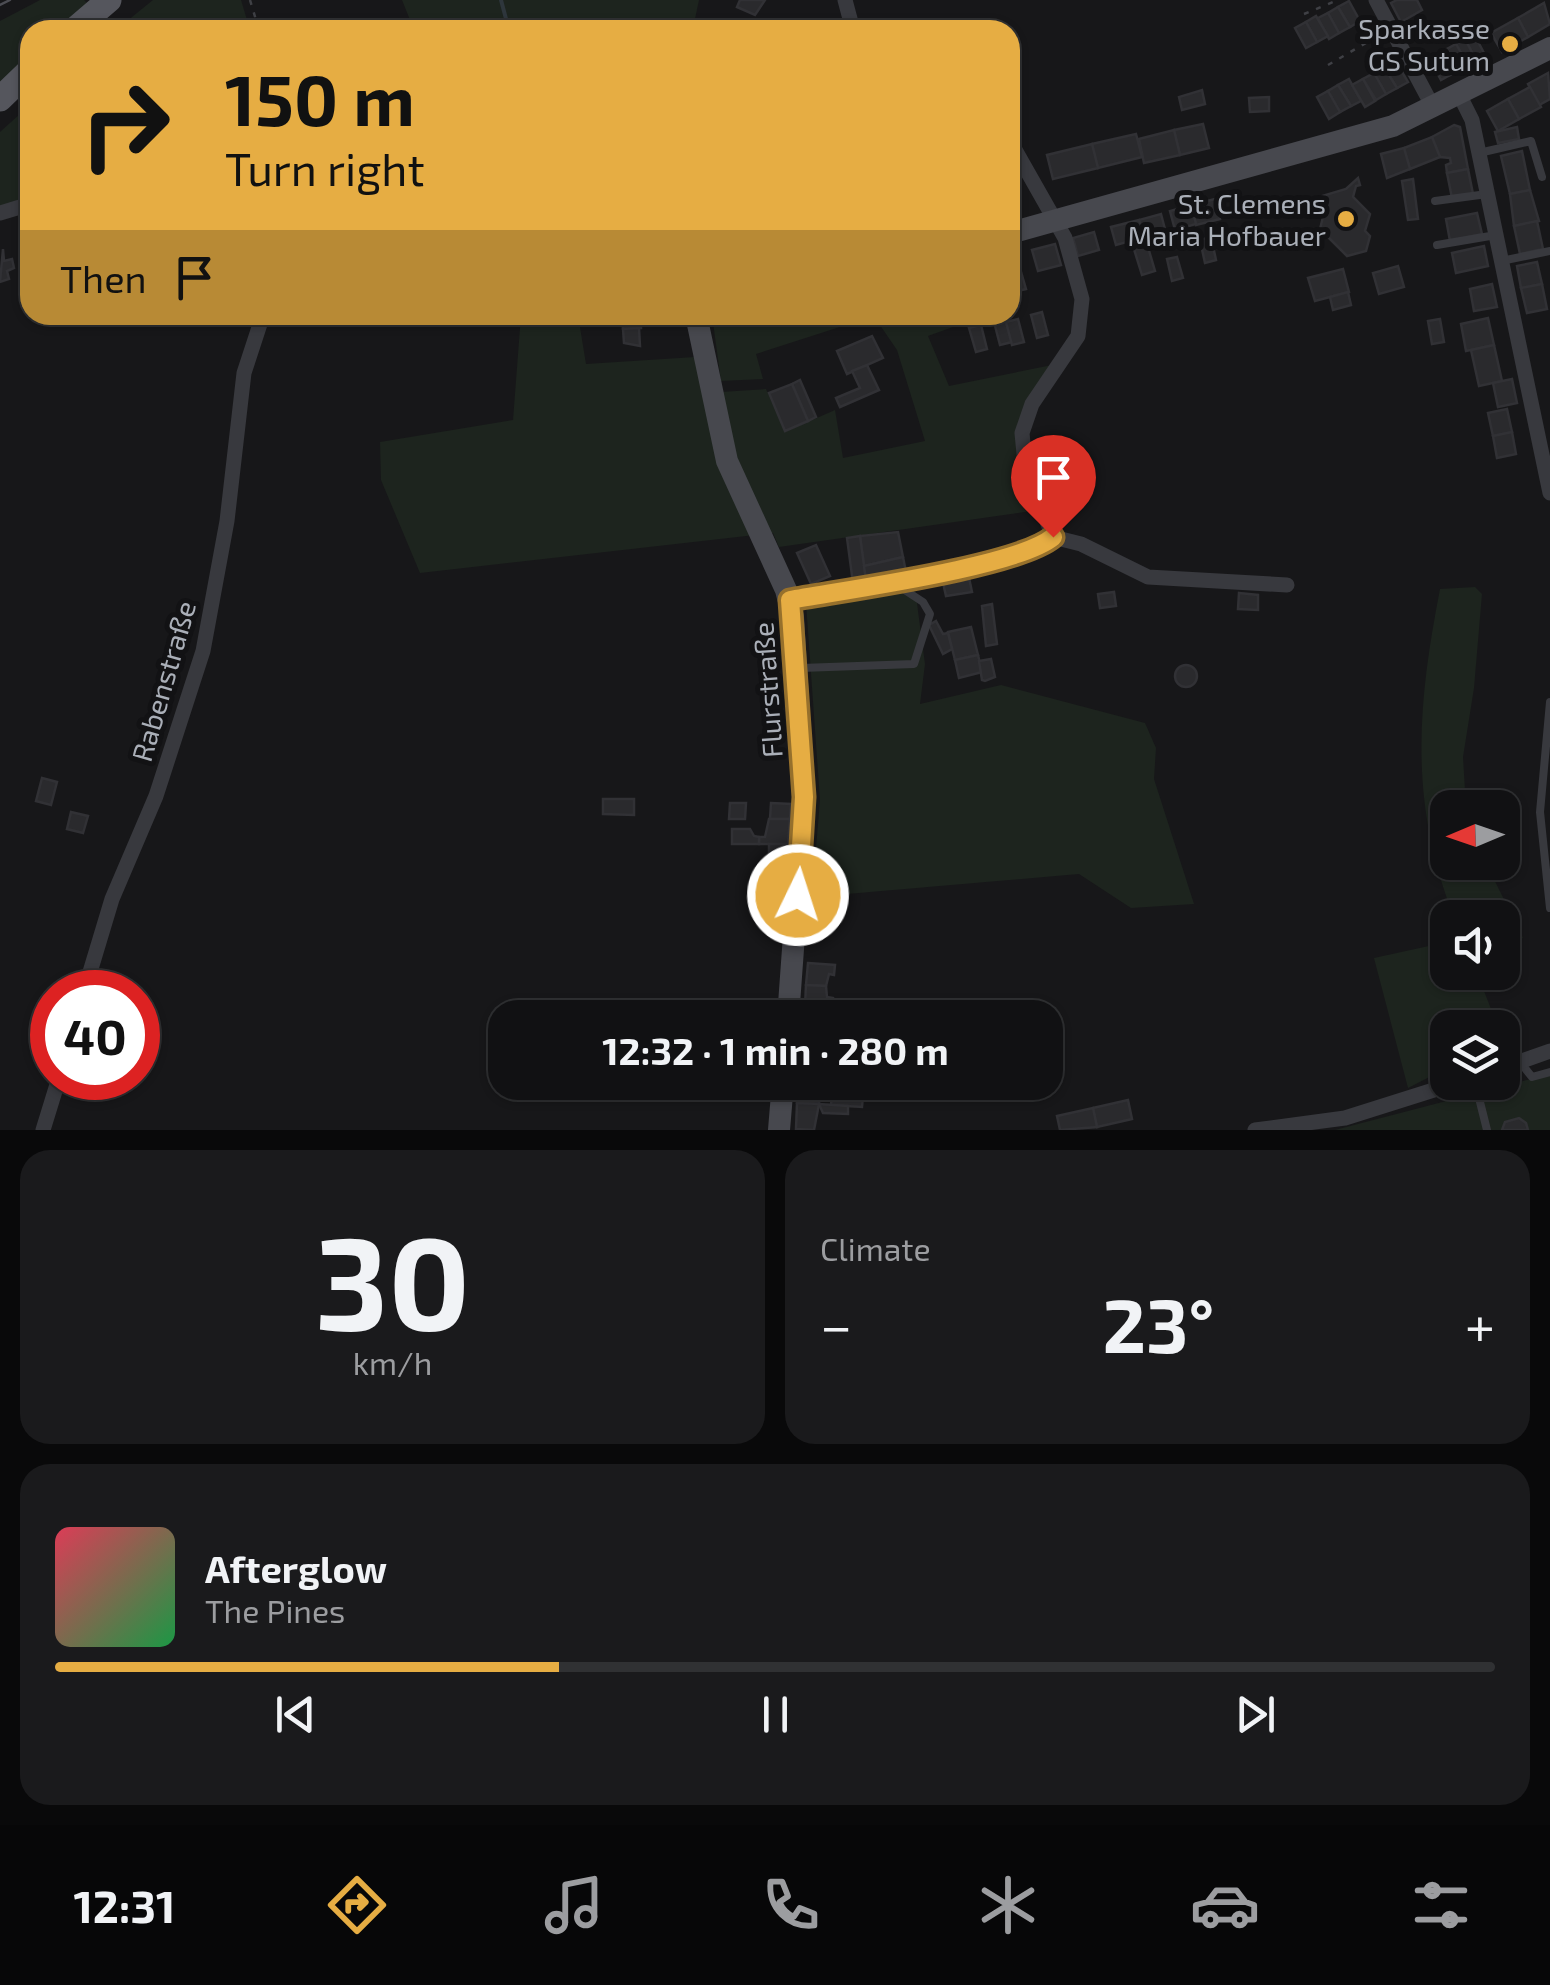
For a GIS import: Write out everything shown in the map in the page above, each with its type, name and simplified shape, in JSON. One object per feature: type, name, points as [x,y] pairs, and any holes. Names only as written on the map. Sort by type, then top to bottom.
[{"type":"main road","points":[[86,20],[109,0]]},
{"type":"main road","points":[[0,99],[20,80]]},
{"type":"street","points":[[1376,0],[1434,109]]},
{"type":"street","points":[[1020,230],[1352,140],[1434,109],[1550,48]]},
{"type":"street","points":[[1460,96],[1472,120],[1550,493]]},
{"type":"street","points":[[1020,158],[1056,221],[1082,299],[1082,320],[1070,352],[1032,404],[1022,433],[1025,464],[1053,537]]},
{"type":"street","name":"Rabenstraße","points":[[91,970],[112,899],[156,796],[203,651],[227,520],[244,373],[260,325]]},
{"type":"street","name":"Flurstraße","points":[[698,325],[727,461],[790,600],[804,797],[789,1000]]},
{"type":"street","points":[[790,600],[990,561],[1044,544],[1053,537]]},
{"type":"street","points":[[1053,537],[1081,544],[1148,577],[1287,586]]},
{"type":"street","points":[[1520,1062],[1550,1051]]},
{"type":"street","points":[[1255,1130],[1345,1118],[1430,1091]]},
{"type":"street","points":[[43,1130],[52,1100]]},
{"type":"street","points":[[779,1130],[782,1100]]},
{"type":"lane","points":[[1478,153],[1530,141],[1542,177]]},
{"type":"lane","points":[[1435,200],[1487,194]]},
{"type":"lane","points":[[1438,245],[1496,236]]},
{"type":"lane","points":[[1501,261],[1550,251]]},
{"type":"lane","points":[[797,668],[914,664],[928,610],[923,602],[891,582]]},
{"type":"lane","points":[[1550,702],[1540,812],[1550,908]]},
{"type":"lane","points":[[1520,1062],[1532,1077],[1550,1072]]},
{"type":"lane","points":[[1480,1100],[1487,1130]]},
{"type":"path","points":[[1304,14],[1338,0]]},
{"type":"path","points":[[1328,65],[1391,29]]},
{"type":"shaded area","points":[[40,0],[87,3],[69,20],[20,20],[20,67],[0,86],[0,21]]},
{"type":"shaded area","points":[[153,0],[241,0],[247,20],[128,20]]},
{"type":"shaded area","points":[[402,0],[699,0],[695,19],[687,20],[410,20]]},
{"type":"shaded area","points":[[20,114],[20,203],[0,209],[0,132]]},
{"type":"shaded area","points":[[520,325],[580,325],[586,364],[695,357],[705,393],[766,389],[785,432],[835,410],[843,458],[925,441],[897,350],[880,325],[952,325],[928,336],[949,386],[1057,364],[1022,415],[1039,510],[779,547],[773,533],[420,573],[381,480],[380,442],[513,420]]},
{"type":"shaded area","points":[[713,325],[846,325],[756,354],[763,379],[721,381]]},
{"type":"shaded area","points":[[920,583],[915,588],[925,664],[920,704],[1001,685],[1145,723],[1156,748],[1154,779],[1194,904],[1131,908],[1079,874],[812,897],[820,800],[806,603]]},
{"type":"shaded area","points":[[1475,587],[1482,594],[1463,757],[1465,790],[1430,790],[1430,834],[1424,794],[1422,715],[1440,589]]},
{"type":"shaded area","points":[[1442,880],[1494,880],[1504,900],[1448,900]]},
{"type":"shaded area","points":[[1430,946],[1430,990],[1484,990],[1491,1010],[1430,1010],[1430,1077],[1408,1088],[1374,958]]},
{"type":"shaded area","points":[[1550,1074],[1550,1130],[1335,1130],[1450,1100],[1520,1100],[1520,1082]]},
{"type":"building","points":[[740,0],[765,0],[755,15],[737,7]]},
{"type":"building","points":[[1417,0],[1422,10],[1401,22],[1391,3]]},
{"type":"building","points":[[1349,1],[1360,21],[1350,27],[1338,7]]},
{"type":"building","points":[[1544,3],[1550,24],[1528,37],[1518,18]]},
{"type":"building","points":[[1338,7],[1350,27],[1339,33],[1328,13]]},
{"type":"building","points":[[1328,13],[1339,33],[1329,39],[1318,18]]},
{"type":"building","points":[[1316,16],[1328,36],[1317,42],[1306,22]]},
{"type":"building","points":[[1518,18],[1528,37],[1502,52],[1491,33]]},
{"type":"building","points":[[1306,22],[1317,42],[1306,48],[1295,28]]},
{"type":"building","points":[[1474,34],[1485,55],[1476,60],[1465,39]]},
{"type":"building","points":[[1465,39],[1476,60],[1468,65],[1456,44]]},
{"type":"building","points":[[1456,44],[1468,65],[1459,70],[1447,49]]},
{"type":"building","points":[[1447,49],[1459,70],[1450,75],[1438,54]]},
{"type":"building","points":[[1438,54],[1450,75],[1441,80],[1430,59]]},
{"type":"building","points":[[1395,60],[1408,82],[1397,88],[1384,67]]},
{"type":"building","points":[[1384,67],[1397,88],[1386,94],[1374,73]]},
{"type":"building","points":[[1374,73],[1386,94],[1376,100],[1363,79]]},
{"type":"building","points":[[1548,73],[1550,99],[1539,105],[1528,84]]},
{"type":"building","points":[[1349,79],[1361,101],[1351,106],[1338,85]]},
{"type":"building","points":[[1363,79],[1375,101],[1365,107],[1352,85]]},
{"type":"building","points":[[1338,85],[1351,106],[1340,112],[1328,91]]},
{"type":"building","points":[[1530,87],[1541,107],[1519,119],[1508,99]]},
{"type":"building","points":[[1202,90],[1205,104],[1182,110],[1179,97]]},
{"type":"building","points":[[1328,91],[1340,112],[1329,119],[1317,97]]},
{"type":"building","points":[[1269,97],[1269,111],[1250,112],[1249,98]]},
{"type":"building","points":[[1508,99],[1519,119],[1498,131],[1487,111]]},
{"type":"building","points":[[1203,124],[1209,148],[1180,155],[1174,130]]},
{"type":"building","points":[[1454,125],[1460,127],[1468,169],[1447,173],[1450,158],[1440,157],[1432,137]]},
{"type":"building","points":[[1517,127],[1519,139],[1498,143],[1495,132]]},
{"type":"building","points":[[1174,130],[1180,155],[1144,163],[1139,139]]},
{"type":"building","points":[[1136,134],[1142,157],[1098,168],[1092,144]]},
{"type":"building","points":[[1432,137],[1440,157],[1410,169],[1404,148]]},
{"type":"building","points":[[1092,144],[1098,168],[1053,179],[1047,155]]},
{"type":"building","points":[[1404,148],[1410,169],[1387,178],[1381,154]]},
{"type":"building","points":[[1522,151],[1530,190],[1510,194],[1501,156]]},
{"type":"building","points":[[1468,169],[1473,194],[1452,198],[1447,173]]},
{"type":"building","points":[[1358,178],[1360,185],[1353,197],[1370,214],[1365,231],[1370,236],[1366,251],[1347,256],[1320,229],[1327,201],[1322,196],[1346,189]]},
{"type":"building","points":[[1413,179],[1418,219],[1408,220],[1402,181]]},
{"type":"building","points":[[1530,190],[1539,221],[1514,226],[1510,194]]},
{"type":"building","points":[[1215,199],[1220,219],[1196,225],[1191,205]]},
{"type":"building","points":[[1191,205],[1196,224],[1175,230],[1170,211]]},
{"type":"building","points":[[1477,213],[1482,234],[1450,241],[1446,219]]},
{"type":"building","points":[[1161,214],[1166,233],[1145,238],[1139,220]]},
{"type":"building","points":[[1139,220],[1145,237],[1116,245],[1111,227]]},
{"type":"building","points":[[1537,221],[1543,249],[1520,254],[1514,226]]},
{"type":"building","points":[[1094,232],[1099,250],[1078,256],[1073,238]]},
{"type":"building","points":[[1145,237],[1155,271],[1142,275],[1133,246],[1127,247],[1126,242]]},
{"type":"building","points":[[1211,237],[1216,260],[1205,263],[1200,240]]},
{"type":"building","points":[[1055,244],[1061,265],[1038,271],[1032,250]]},
{"type":"building","points":[[1484,246],[1488,266],[1456,273],[1452,253]]},
{"type":"building","points":[[3,249],[4,261],[12,259],[14,268],[7,271],[9,279],[0,282]]},
{"type":"building","points":[[1177,257],[1183,278],[1172,281],[1167,259]]},
{"type":"building","points":[[1537,262],[1542,284],[1521,288],[1517,266]]},
{"type":"building","points":[[1398,266],[1404,287],[1379,294],[1373,273]]},
{"type":"building","points":[[1020,268],[1026,289],[1020,290]]},
{"type":"building","points":[[1343,269],[1349,292],[1315,301],[1308,278]]},
{"type":"building","points":[[1492,284],[1497,307],[1474,311],[1470,289]]},
{"type":"building","points":[[1542,284],[1547,309],[1527,313],[1521,288]]},
{"type":"building","points":[[1348,292],[1351,305],[1333,310],[1330,297]]},
{"type":"building","points":[[1042,312],[1048,335],[1037,338],[1031,315]]},
{"type":"building","points":[[1488,318],[1494,345],[1466,351],[1461,324]]},
{"type":"building","points":[[1440,319],[1444,342],[1432,344],[1428,321]]},
{"type":"building","points":[[623,325],[641,325],[641,328],[623,329]]},
{"type":"building","points":[[981,325],[987,349],[976,352],[969,328]]},
{"type":"building","points":[[995,325],[1007,325],[1012,342],[1000,345]]},
{"type":"building","points":[[1007,325],[1020,325],[1024,342],[1012,345]]},
{"type":"building","points":[[639,328],[640,346],[624,343],[623,329]]},
{"type":"building","points":[[872,336],[883,358],[847,374],[837,351]]},
{"type":"building","points":[[1494,345],[1502,381],[1479,386],[1471,350]]},
{"type":"building","points":[[867,365],[879,390],[840,407],[836,398],[860,388],[852,371]]},
{"type":"building","points":[[1512,379],[1517,403],[1498,407],[1493,383]]},
{"type":"building","points":[[800,380],[816,417],[808,421],[792,384]]},
{"type":"building","points":[[792,384],[808,421],[785,431],[769,393]]},
{"type":"building","points":[[1507,409],[1512,432],[1493,436],[1488,413]]},
{"type":"building","points":[[1512,432],[1516,454],[1497,458],[1493,436]]},
{"type":"building","points":[[898,532],[903,557],[864,566],[860,536]]},
{"type":"building","points":[[860,536],[866,580],[853,583],[847,538]]},
{"type":"building","points":[[816,545],[830,576],[811,584],[797,553]]},
{"type":"building","points":[[903,557],[906,572],[866,580],[864,566]]},
{"type":"building","points":[[968,573],[972,592],[946,596],[942,578]]},
{"type":"building","points":[[1114,592],[1116,606],[1100,608],[1098,594]]},
{"type":"building","points":[[1239,593],[1258,595],[1258,610],[1238,609]]},
{"type":"building","points":[[992,604],[997,644],[986,646],[982,606]]},
{"type":"building","points":[[936,621],[943,634],[948,633],[952,649],[943,654],[929,625]]},
{"type":"building","points":[[971,627],[978,655],[955,660],[948,632]]},
{"type":"building","points":[[978,655],[982,672],[959,678],[955,660]]},
{"type":"building","points":[[991,659],[995,677],[982,680],[979,661]]},
{"type":"building","points":[[1186,665],[1194,668],[1194,684],[1186,687],[1178,684],[1175,676],[1178,668]]},
{"type":"building","points":[[42,778],[57,782],[51,805],[36,801]]},
{"type":"building","points":[[603,799],[634,799],[634,815],[603,814]]},
{"type":"building","points":[[730,803],[746,803],[745,819],[729,819]]},
{"type":"building","points":[[771,803],[791,804],[790,819],[770,819]]},
{"type":"building","points":[[71,812],[88,816],[83,833],[67,829]]},
{"type":"building","points":[[769,819],[790,819],[788,844],[759,844]]},
{"type":"building","points":[[732,829],[750,829],[759,837],[759,844],[732,844]]},
{"type":"building","points":[[769,844],[788,844],[787,865],[769,864]]},
{"type":"building","points":[[808,963],[835,965],[834,975],[829,974],[826,986],[806,985]]},
{"type":"building","points":[[806,985],[826,986],[827,997],[833,998],[833,1000],[805,1000]]},
{"type":"building","points":[[797,1100],[819,1100],[819,1104],[797,1103]]},
{"type":"building","points":[[831,1100],[863,1100],[862,1107],[831,1105]]},
{"type":"building","points":[[1128,1100],[1132,1119],[1097,1127],[1093,1108]]},
{"type":"building","points":[[797,1103],[819,1104],[814,1130],[796,1129]]},
{"type":"building","points":[[819,1104],[848,1106],[848,1114],[823,1113]]},
{"type":"building","points":[[1093,1108],[1097,1127],[1060,1130],[1057,1116]]},
{"type":"building","points":[[1519,1118],[1528,1130],[1502,1130],[1505,1122]]},
{"type":"waterway","points":[[501,0],[506,20]]},
{"type":"tram line","points":[[0,5],[10,0]]},
{"type":"place","name":"Sparkasse GS Sutum","points":[[1510,44]]},
{"type":"place","name":"St. Clemens Maria Hofbauer","points":[[1346,219]]},
{"type":"route","points":[[798,895],[804,797],[790,600],[990,561],[1044,544],[1053,537]]}]
